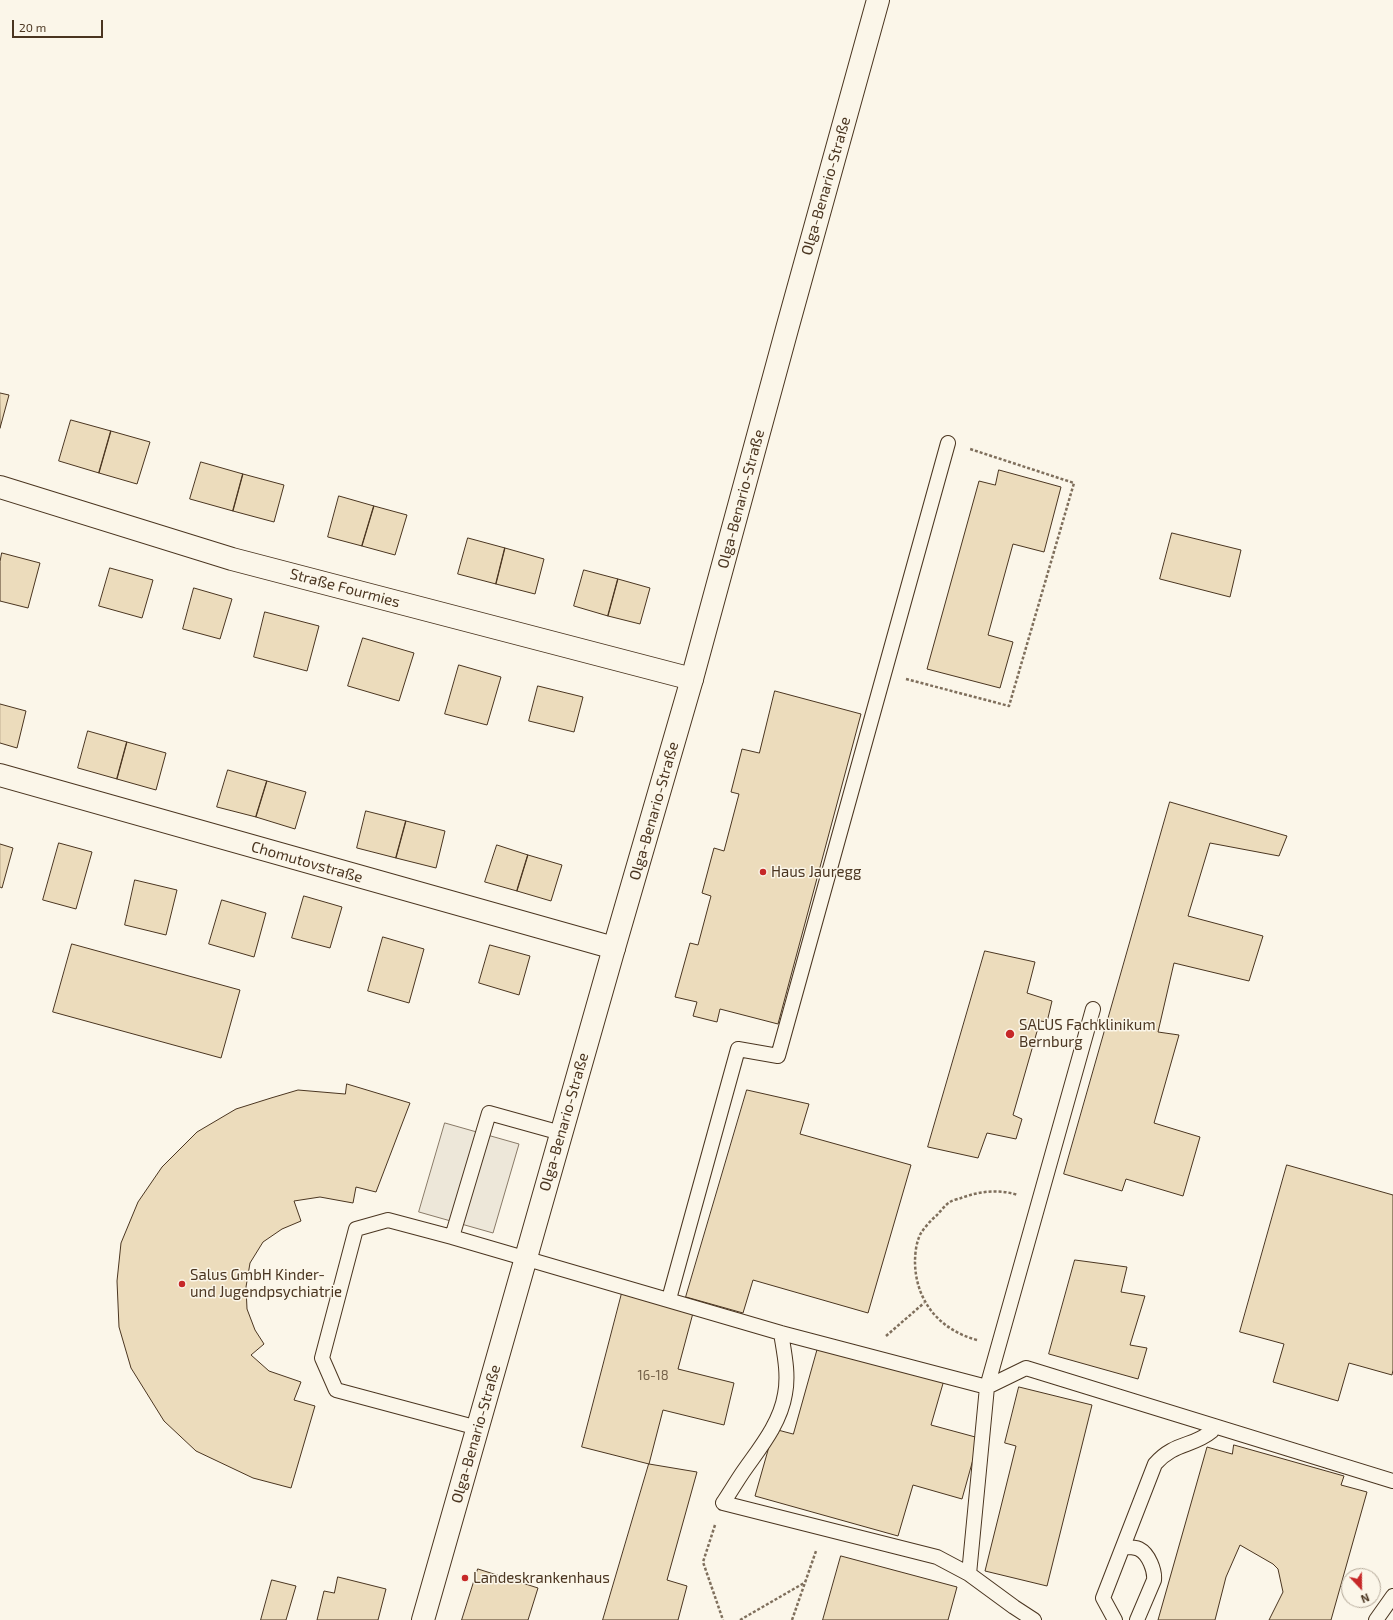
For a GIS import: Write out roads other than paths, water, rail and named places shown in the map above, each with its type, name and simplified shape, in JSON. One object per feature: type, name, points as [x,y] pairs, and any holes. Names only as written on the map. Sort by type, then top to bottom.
[{"type":"street","name":"Olga-Benario-Straße","points":[[423,1620],[692,679],[878,0]]},
{"type":"street","name":"Straße Fourmies","points":[[0,487],[232,559],[692,679]]},
{"type":"street","name":"Chomutovstraße","points":[[0,775],[614,948]]},
{"type":"lane","points":[[669,1299],[738,1049],[778,1056],[948,442]]},
{"type":"lane","points":[[969,1574],[987,1387],[1093,1009]]},
{"type":"lane","points":[[452,1237],[489,1112],[561,1133]]},
{"type":"lane","points":[[478,1428],[336,1390],[322,1358],[356,1229],[388,1220],[669,1299],[781,1333],[987,1387],[1026,1368],[1393,1481]]},
{"type":"lane","points":[[781,1333],[786,1368],[785,1394],[777,1420],[762,1447],[740,1476],[723,1503],[937,1557],[969,1574],[1034,1620]]},
{"type":"lane","points":[[1115,1620],[1103,1598],[1155,1464],[1162,1455],[1172,1449],[1207,1436],[1212,1431],[1213,1426]]},
{"type":"lane","points":[[1123,1547],[1142,1551],[1149,1560],[1155,1574],[1154,1580],[1137,1620]]},
{"type":"lane","points":[[1376,1620],[1389,1601]]},
{"type":"lane","points":[[1389,1601],[1391,1620]]},
{"type":"place","name":"Haus Jauregg","points":[[763,872]]},
{"type":"place","name":"SALUS Fachklinikum Bernburg","points":[[1010,1034]]},
{"type":"place","name":"Salus GmbH Kinder- und Jugendpsychiatrie","points":[[182,1284]]},
{"type":"place","name":"Landeskrankenhaus","points":[[465,1578]]}]
